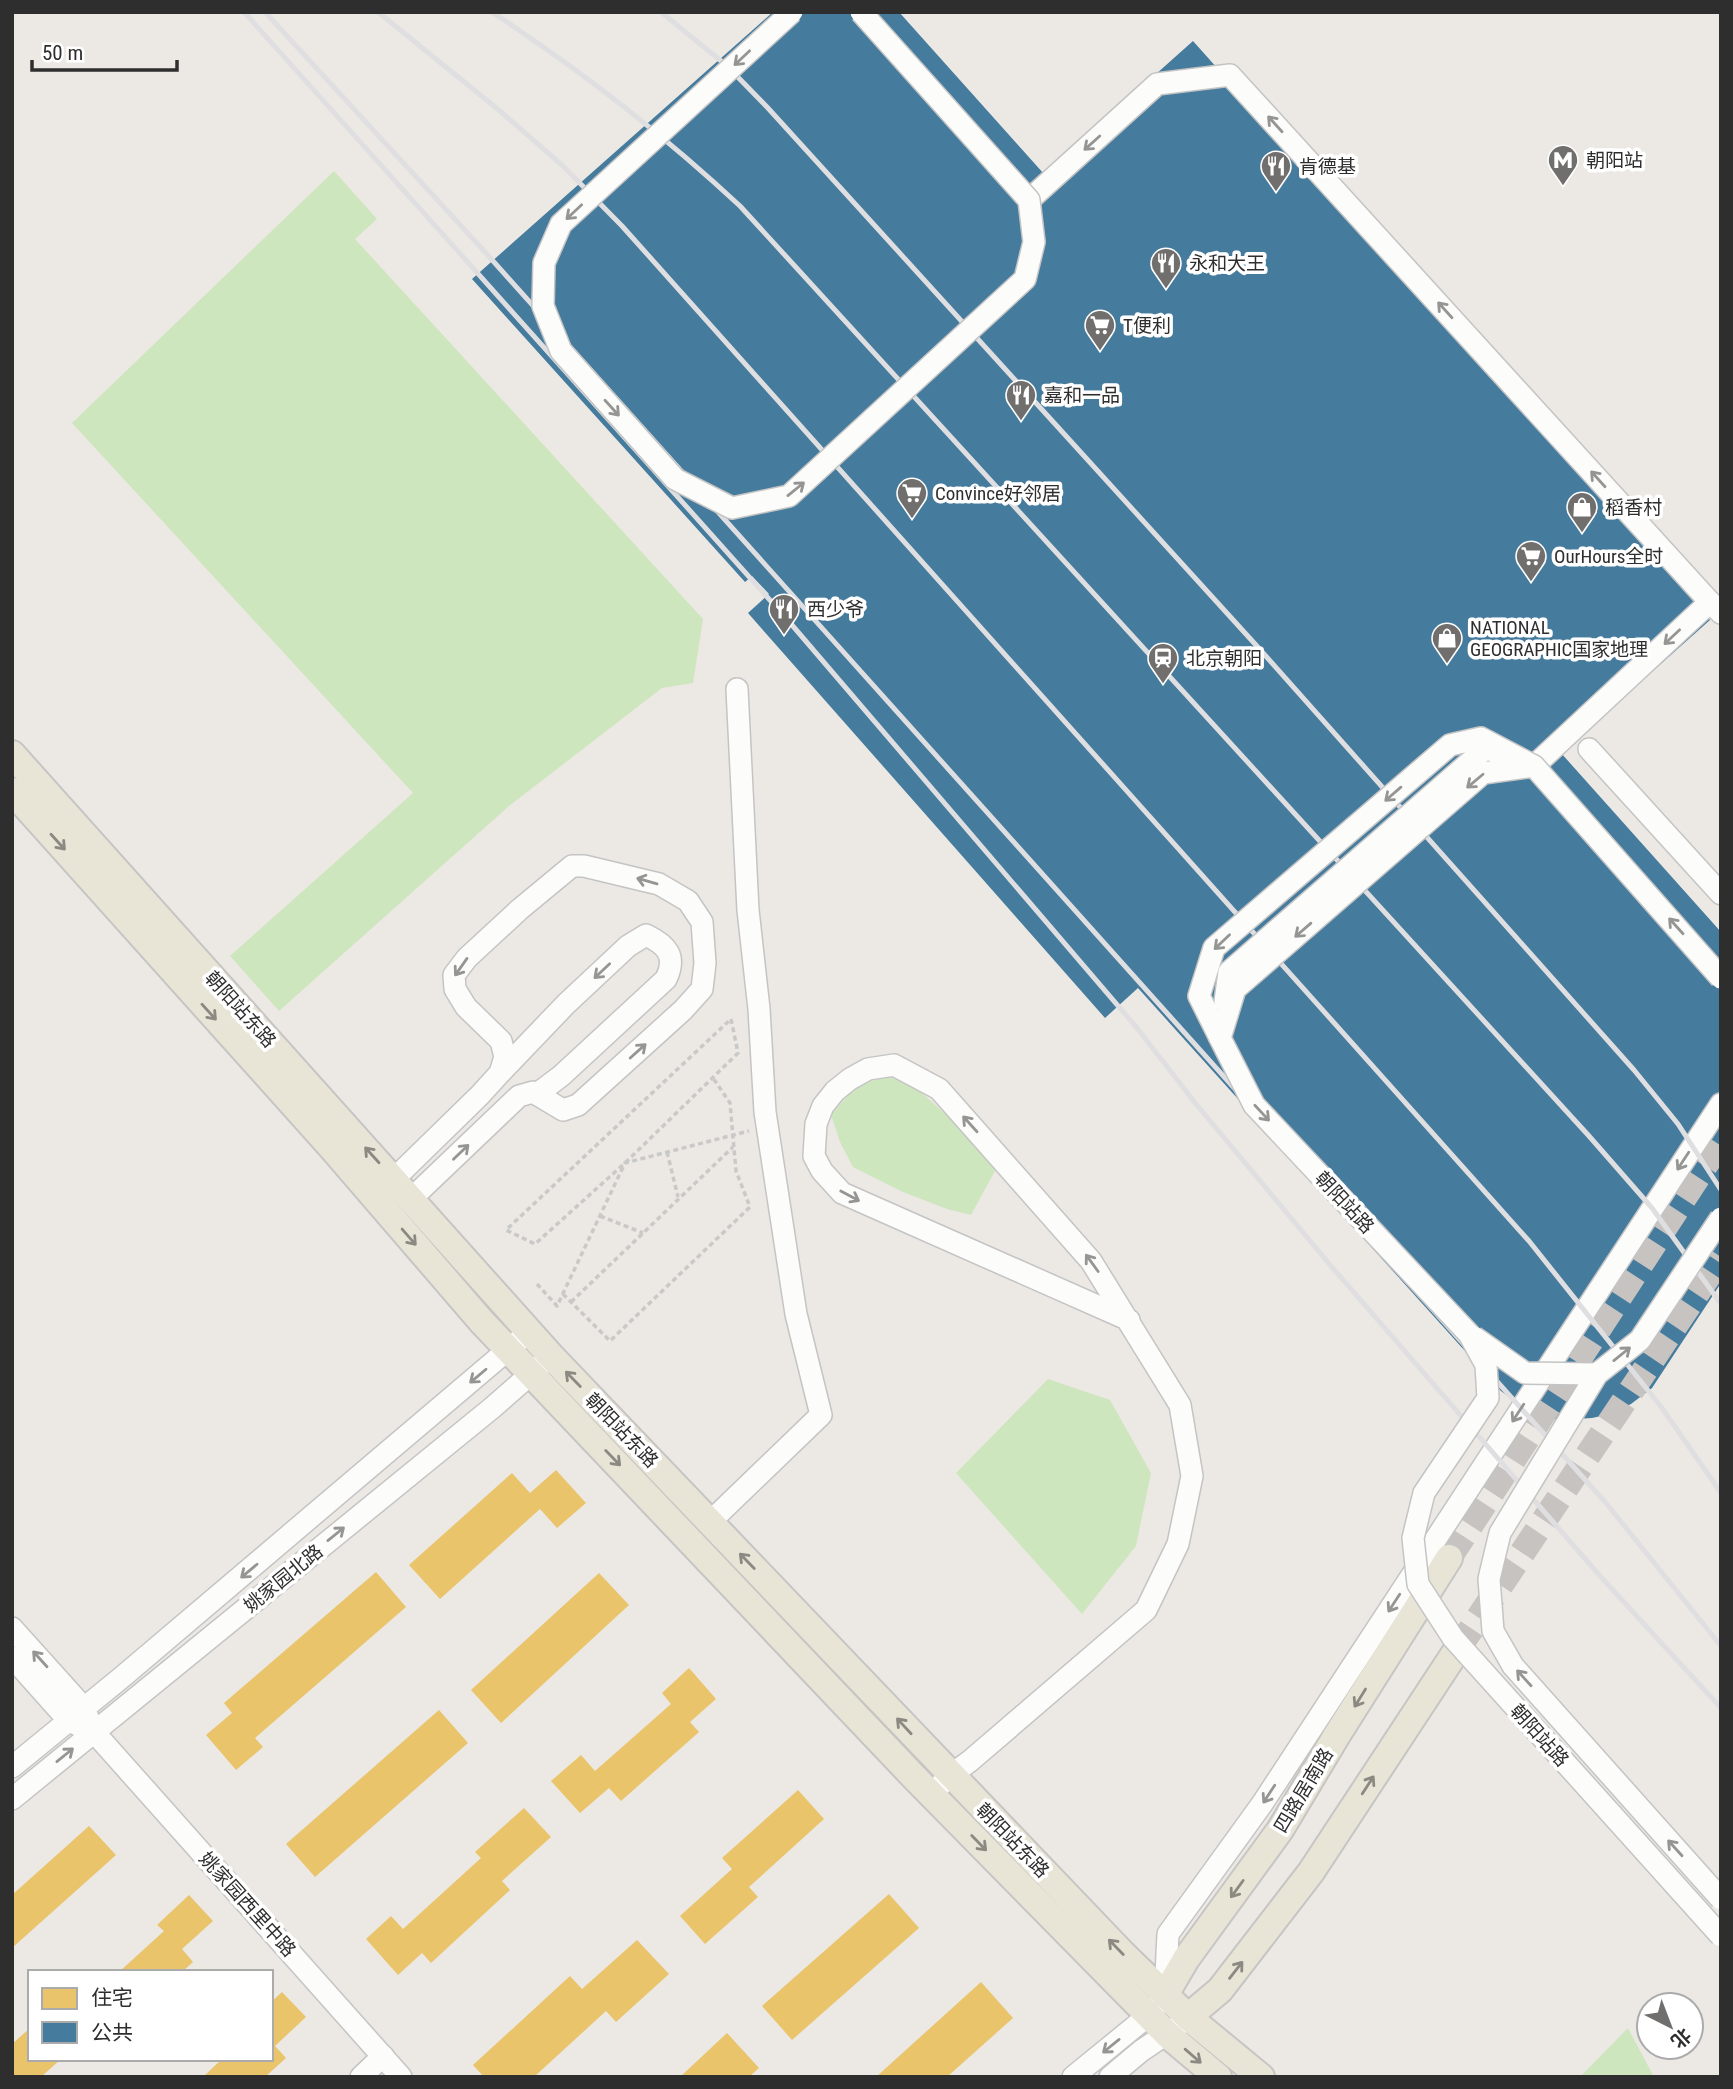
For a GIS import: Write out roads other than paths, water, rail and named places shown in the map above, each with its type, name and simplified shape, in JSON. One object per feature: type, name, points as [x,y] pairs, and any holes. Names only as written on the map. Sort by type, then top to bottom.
[{"type":"main road","name":"朝阳站东路","points":[[12,754],[530,1332],[542,1364],[931,1794],[1157,2005],[1178,2026],[1218,2077]]},
{"type":"main road","name":"朝阳站东路","points":[[12,792],[333,1149],[482,1322],[510,1350],[542,1364],[709,1522],[951,1775],[1157,2005]]},
{"type":"main road","name":"四路居南路","points":[[1157,2005],[1186,1959],[1280,1830],[1449,1558]]},
{"type":"main road","points":[[1178,2026],[1220,1990],[1311,1872],[1457,1650]]},
{"type":"main road","name":"朝阳站东路","points":[[1178,2026],[1261,2077]]},
{"type":"street","points":[[792,12],[561,224],[544,262],[543,306],[561,351],[675,479],[732,509],[789,496],[1025,279],[1034,242],[1029,200],[861,12]]},
{"type":"street","points":[[1029,200],[1157,84],[1230,75],[1715,607],[1534,766],[1483,773],[1235,989],[1220,1038]]},
{"type":"street","points":[[709,1522],[821,1415],[796,1314],[767,1126],[759,1009],[748,910],[737,689]]},
{"type":"street","name":"朝阳站路","points":[[1534,766],[1481,738],[1450,745],[1214,948],[1199,996],[1254,1105],[1469,1334],[1486,1365],[1488,1398],[1424,1493],[1413,1538],[1418,1584],[1453,1638],[1721,1936]]},
{"type":"street","points":[[1589,749],[1721,894]]},
{"type":"street","points":[[1534,766],[1721,978]]},
{"type":"street","points":[[411,1199],[519,1096],[533,1092],[563,1110],[578,1105],[683,1010],[702,989],[705,963],[702,922],[688,901],[659,884],[584,866],[572,866],[520,909],[467,958],[454,975],[455,989],[466,1007],[500,1041],[505,1057],[500,1073]]},
{"type":"street","points":[[394,1179],[481,1095],[566,1004],[628,946],[646,934],[658,940],[669,953],[672,965],[666,979],[561,1076],[537,1094]]},
{"type":"street","points":[[931,1794],[1146,1610],[1178,1544],[1192,1476],[1180,1405],[1129,1320],[1091,1261],[939,1089],[894,1065],[868,1069],[850,1079],[835,1091],[823,1106],[816,1124],[814,1156],[822,1171],[842,1193],[1129,1320]]},
{"type":"street","points":[[1073,2077],[1157,2005],[1168,1934],[1262,1804],[1721,1104]]},
{"type":"street","name":"朝阳站路","points":[[1721,1218],[1640,1340],[1597,1374],[1500,1533],[1489,1579],[1493,1632],[1513,1666],[1721,1899]]},
{"type":"street","name":"姚家园北路","points":[[12,1768],[530,1332]]},
{"type":"street","points":[[1469,1334],[1525,1374],[1597,1374]]},
{"type":"street","name":"姚家园北路","points":[[12,1799],[542,1364]]},
{"type":"street","name":"姚家园西里中路","points":[[12,1628],[77,1715]]},
{"type":"street","name":"姚家园西里中路","points":[[12,1657],[94,1732],[401,2077]]},
{"type":"street","points":[[1111,2077],[1141,2051],[1178,2026]]},
{"type":"street","points":[[361,2077],[383,2056]]},
{"type":"tunnel","points":[[1449,1558],[1721,1141]]},
{"type":"tunnel","points":[[1457,1650],[1721,1257]]},
{"type":"railway","points":[[244,12],[786,618],[1137,1028],[1196,1104],[1331,1266],[1600,1576],[1721,1708]]},
{"type":"railway","points":[[265,12],[485,252],[1606,1503],[1721,1646]]},
{"type":"railway","points":[[378,12],[562,165],[622,226],[1529,1241],[1662,1408],[1721,1493]]},
{"type":"railway","points":[[492,12],[620,104],[681,153],[740,206],[1589,1136],[1652,1208],[1721,1304]]},
{"type":"railway","points":[[661,12],[726,65],[767,107],[1255,644],[1634,1070],[1678,1124],[1721,1190]]},
{"type":"place","name":"朝阳站","points":[[1563,187]]},
{"type":"place","name":"肯德基","points":[[1276,193]]},
{"type":"place","name":"永和大王","points":[[1166,290]]},
{"type":"place","name":"T便利","points":[[1100,352]]},
{"type":"place","name":"嘉和一品","points":[[1021,422]]},
{"type":"place","name":"Convince好邻居","points":[[912,520]]},
{"type":"place","name":"稻香村","points":[[1582,534]]},
{"type":"place","name":"OurHours全时","points":[[1531,583]]},
{"type":"place","name":"西少爷","points":[[784,636]]},
{"type":"place","name":"NATIONAL GEOGRAPHIC国家地理","points":[[1447,665]]},
{"type":"place","name":"北京朝阳","points":[[1163,685]]}]
